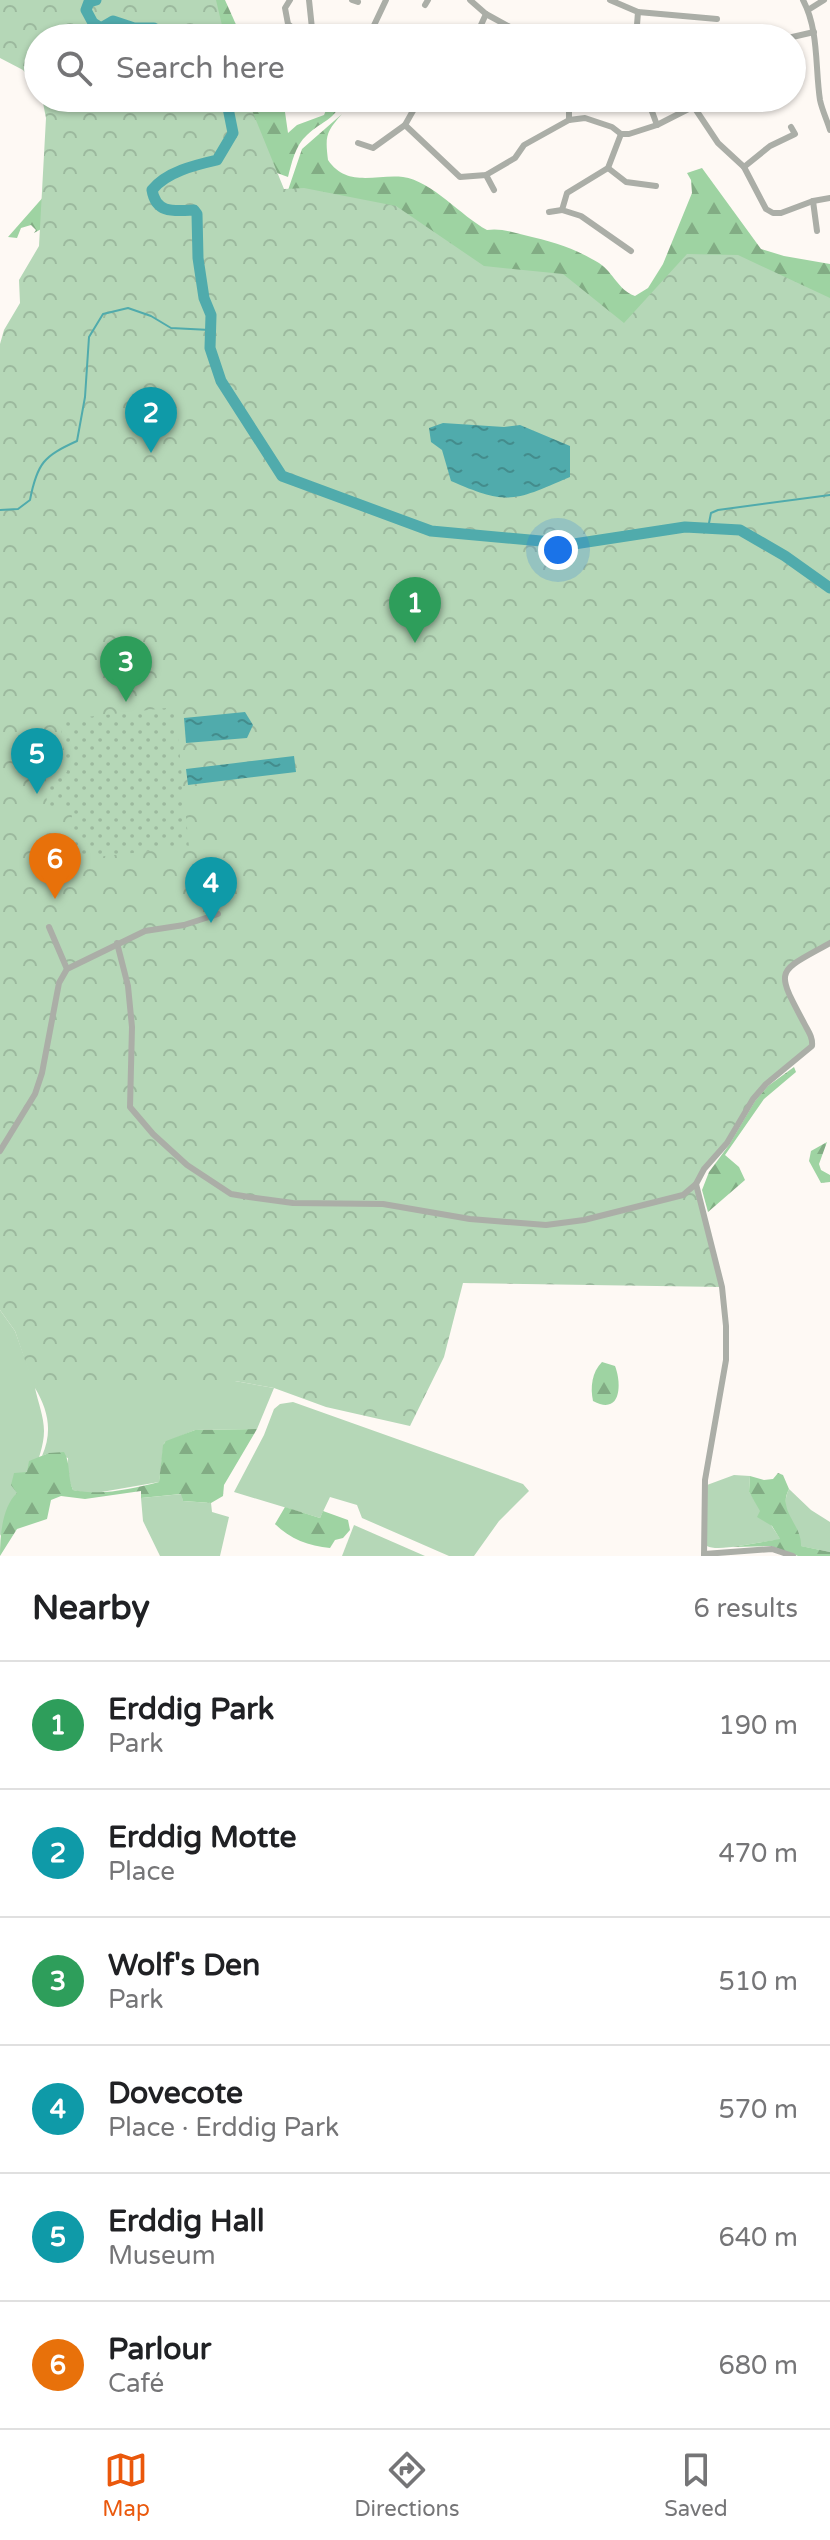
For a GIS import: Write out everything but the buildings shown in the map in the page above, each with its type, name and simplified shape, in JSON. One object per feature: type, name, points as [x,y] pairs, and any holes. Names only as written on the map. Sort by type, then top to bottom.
[{"type":"street","points":[[288,24],[285,8],[290,0]]},
{"type":"street","points":[[309,0],[312,24]]},
{"type":"street","points":[[378,24],[386,0]]},
{"type":"street","points":[[470,0],[504,24]]},
{"type":"street","points":[[610,0],[638,12],[706,23],[717,19]]},
{"type":"street","points":[[803,0],[814,32],[821,103],[830,130]]},
{"type":"street","points":[[808,10],[824,0]]},
{"type":"street","points":[[637,24],[638,12]]},
{"type":"street","points":[[481,24],[486,14]]},
{"type":"street","points":[[806,34],[814,32]]},
{"type":"street","points":[[358,143],[373,148],[405,125],[412,112]]},
{"type":"street","points":[[569,112],[569,120]]},
{"type":"street","points":[[652,112],[657,125]]},
{"type":"street","points":[[621,134],[657,125],[684,112]]},
{"type":"street","points":[[697,112],[718,143],[744,167],[766,209],[781,213],[830,198]]},
{"type":"street","points":[[405,125],[460,177],[486,175],[515,158],[524,145],[569,120],[585,118],[612,127],[621,134]]},
{"type":"street","points":[[744,167],[770,146],[796,137],[791,127]]},
{"type":"street","points":[[562,210],[567,193],[608,168],[621,134]]},
{"type":"street","points":[[608,168],[626,182],[656,186]]},
{"type":"street","points":[[486,175],[494,190]]},
{"type":"street","points":[[813,201],[817,231]]},
{"type":"street","points":[[549,212],[562,210],[581,216],[631,251]]},
{"type":"street","points":[[0,1151],[35,1094],[59,983],[67,969],[145,931],[184,925],[218,914]]},
{"type":"street","points":[[49,927],[67,969]]},
{"type":"street","points":[[117,943],[128,986],[132,1027],[130,1107],[153,1134],[187,1165],[231,1194],[293,1203],[383,1204],[470,1219],[546,1225],[584,1220],[683,1195],[696,1184],[704,1169],[727,1143],[753,1099],[766,1084],[812,1046],[813,1040],[784,985],[785,973],[791,965],[830,943]]},
{"type":"street","points":[[696,1184],[722,1287],[726,1338],[726,1360],[705,1480],[704,1555],[772,1549],[793,1556]]},
{"type":"green space","points":[[0,0],[216,0],[222,24],[24,24],[24,71],[0,58]]},
{"type":"green space","points":[[198,0],[225,0],[236,24],[204,24]]},
{"type":"green space","points":[[45,112],[253,112],[284,189],[304,188],[396,206],[484,266],[563,274],[624,323],[687,254],[738,255],[830,298],[830,943],[791,965],[784,985],[811,1036],[812,1046],[766,1084],[696,1184],[722,1287],[463,1283],[444,1357],[410,1426],[326,1407],[274,1388],[235,1381],[32,1381],[15,1331],[0,1310],[0,344],[4,330],[20,303],[19,280],[39,246]]},
{"type":"green space","points":[[236,112],[285,112],[288,133],[297,125],[325,112],[335,112],[300,144],[288,177],[277,173]]},
{"type":"green space","points":[[342,114],[330,130],[327,145],[328,160],[344,174],[362,178],[403,177],[414,180],[487,230],[545,240],[589,257],[604,267],[624,290],[635,296],[648,288],[663,264],[692,193],[687,173],[702,168],[761,249],[830,264],[830,330],[654,340],[284,202],[302,149]]},
{"type":"green space","points":[[45,195],[43,228],[34,233],[36,230],[31,225],[21,228],[17,238],[8,237]]},
{"type":"green space","points":[[175,707],[189,847],[77,859],[71,809],[48,811],[44,775],[67,772],[60,720]]},
{"type":"green space","points":[[794,1067],[796,1072],[764,1099],[725,1155],[739,1167],[745,1180],[708,1212],[702,1190],[709,1172],[755,1101],[768,1086]]},
{"type":"green space","points":[[827,1142],[819,1164],[821,1170],[830,1175],[830,1182],[821,1183],[809,1161],[811,1151]]},
{"type":"green space","points":[[0,1310],[15,1331],[33,1381],[235,1381],[274,1388],[257,1429],[195,1430],[164,1443],[159,1482],[90,1494],[73,1490],[68,1478],[68,1458],[49,1453],[42,1456],[48,1421],[35,1388],[43,1420],[43,1443],[28,1485],[0,1536]]},
{"type":"green space","points":[[602,1362],[615,1366],[618,1389],[614,1401],[602,1405],[593,1401],[592,1390],[596,1370]]},
{"type":"green space","points":[[293,1402],[523,1484],[529,1491],[499,1521],[474,1556],[449,1556],[362,1518],[357,1505],[330,1497],[320,1518],[234,1492],[274,1409],[280,1404]]},
{"type":"green space","points":[[257,1429],[224,1485],[223,1496],[211,1503],[183,1501],[181,1494],[141,1498],[141,1491],[85,1499],[61,1496],[51,1500],[47,1519],[17,1529],[0,1556],[5,1514],[17,1493],[11,1485],[14,1473],[27,1472],[29,1461],[49,1453],[64,1452],[73,1490],[116,1491],[159,1482],[166,1441],[195,1430]]},
{"type":"green space","points":[[778,1473],[783,1475],[789,1489],[786,1504],[801,1546],[830,1552],[830,1556],[798,1556],[771,1546],[733,1547],[780,1539],[772,1526],[757,1517],[760,1511],[749,1492],[750,1476],[764,1480],[773,1479]]},
{"type":"green space","points":[[734,1475],[750,1476],[749,1492],[781,1540],[721,1548],[707,1546],[707,1485]]},
{"type":"green space","points":[[789,1489],[811,1510],[830,1522],[830,1552],[800,1546],[786,1511]]},
{"type":"green space","points":[[182,1494],[183,1501],[211,1503],[212,1512],[229,1517],[220,1556],[160,1556],[143,1521],[141,1498]]},
{"type":"green space","points":[[285,1507],[320,1518],[323,1511],[348,1520],[350,1530],[343,1538],[335,1540],[330,1548],[307,1543],[293,1538],[275,1524]]},
{"type":"green space","points":[[354,1525],[425,1556],[342,1556]]},
{"type":"water","points":[[443,423],[504,427],[520,425],[570,446],[570,477],[511,497],[486,494],[451,481],[442,450],[431,442],[429,428]]},
{"type":"water","points":[[245,712],[253,725],[247,738],[186,743],[184,718]]},
{"type":"water","points":[[294,756],[296,772],[188,785],[186,769]]},
{"type":"waterway","points":[[95,24],[86,10],[89,2],[96,0]]},
{"type":"waterway","points":[[108,24],[113,21],[122,24]]},
{"type":"waterway","points":[[229,112],[233,133],[217,160],[173,174],[152,190],[162,207],[194,210],[197,214],[198,258],[204,298],[211,315],[210,348],[221,381],[282,476],[431,531],[574,544],[685,527],[740,530],[785,556],[830,588]]},
{"type":"waterway","points":[[0,510],[18,509],[30,500],[44,462],[77,441],[85,397],[89,337],[103,314],[128,308],[151,316],[171,328],[210,330]]},
{"type":"waterway","points":[[708,528],[711,513],[718,510],[830,495]]},
{"type":"place","name":"Erddig Motte","points":[[151,453]]},
{"type":"place","name":"Erddig Park","points":[[415,643]]},
{"type":"place","name":"Wolf's Den","points":[[126,702]]},
{"type":"place","name":"Erddig Hall","points":[[37,794]]},
{"type":"place","name":"Parlour","points":[[55,899]]},
{"type":"place","name":"Dovecote","points":[[211,923]]}]
